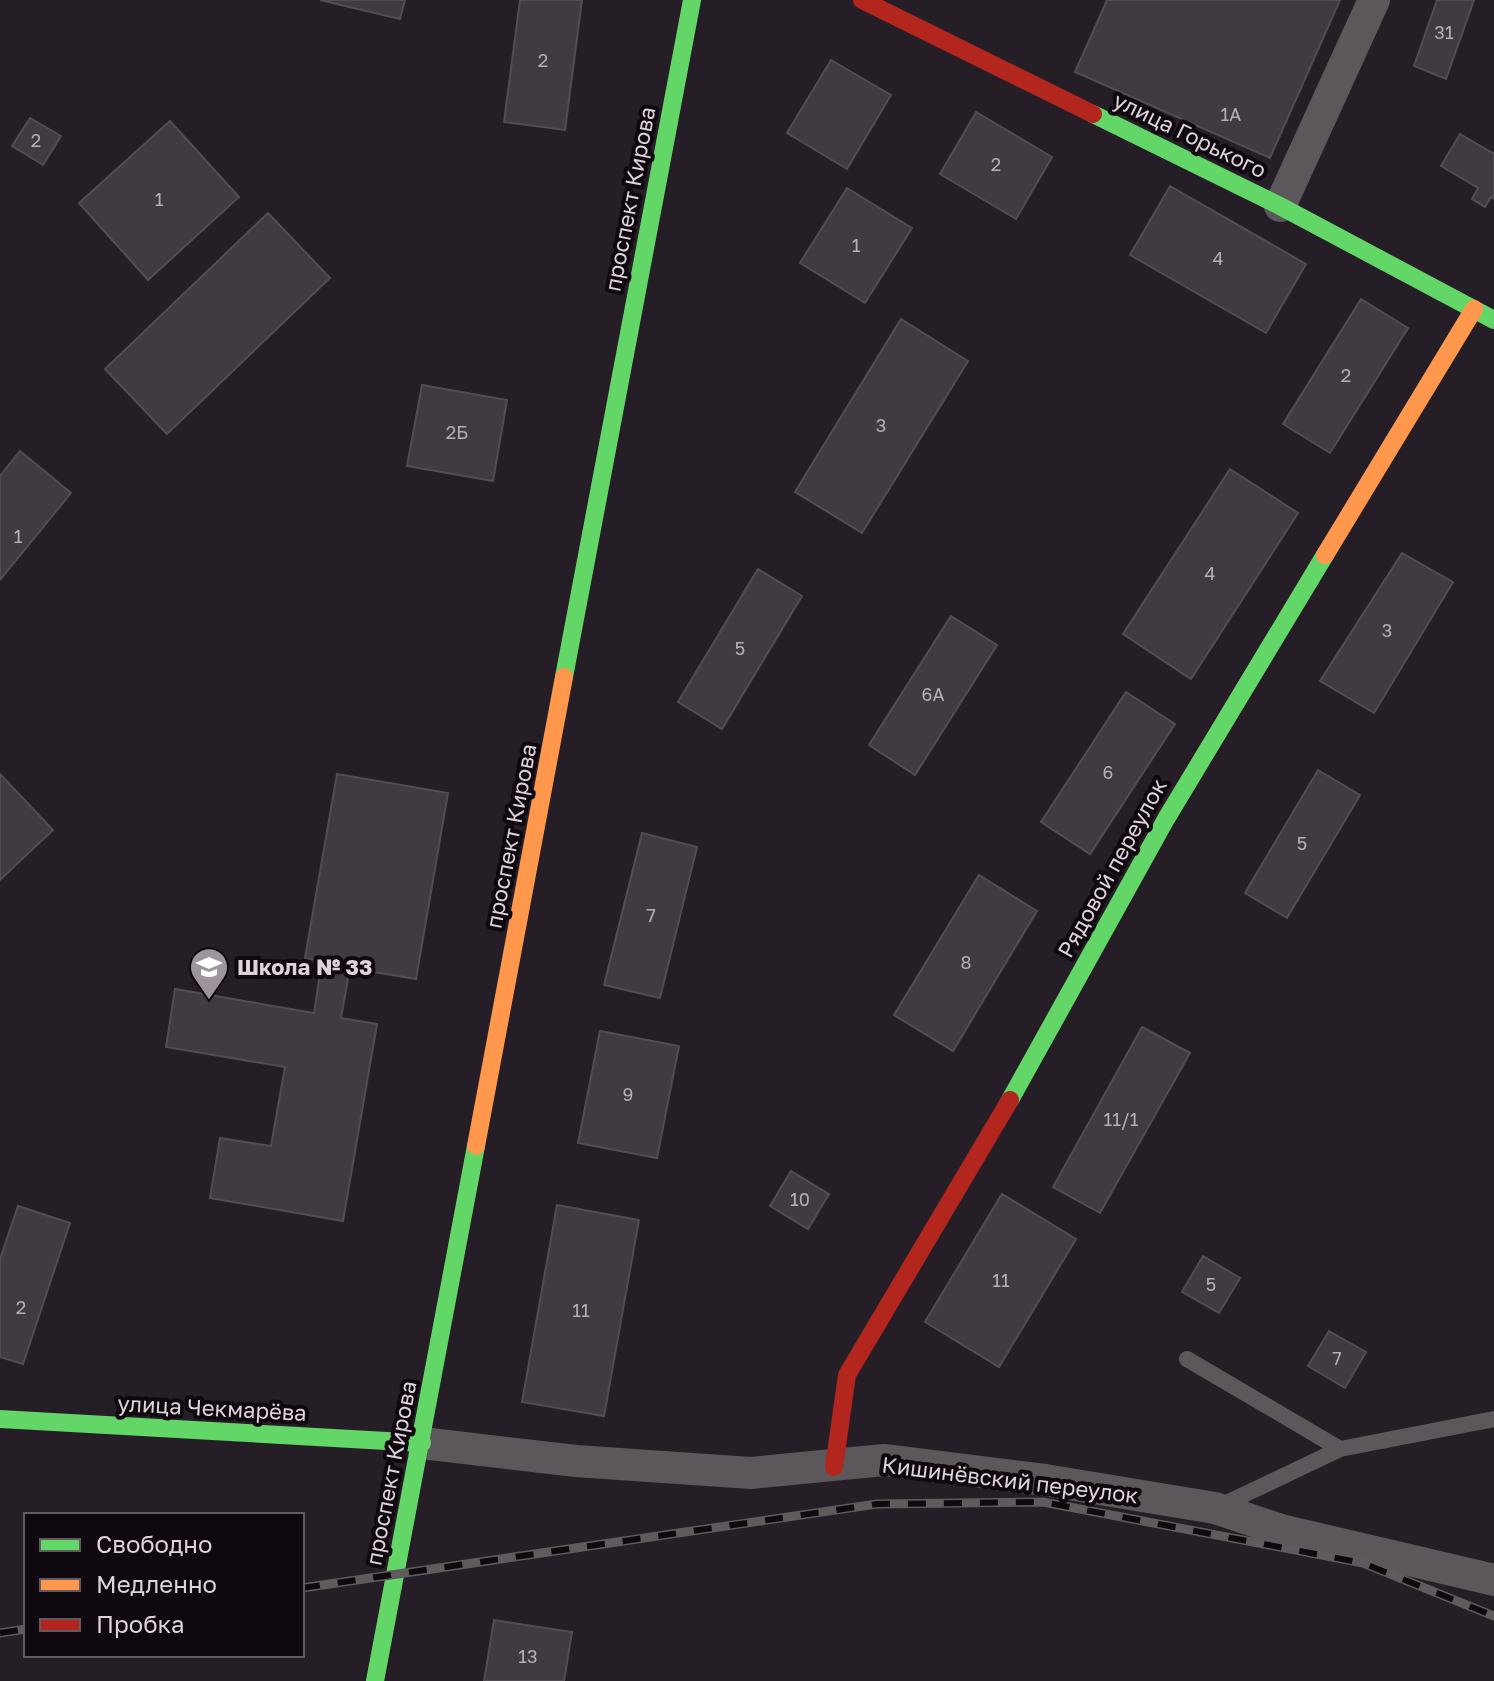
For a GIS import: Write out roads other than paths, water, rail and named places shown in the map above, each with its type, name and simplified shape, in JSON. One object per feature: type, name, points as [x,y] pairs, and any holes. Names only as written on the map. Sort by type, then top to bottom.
[{"type":"street","name":"проспект Кирова","points":[[375,1681],[692,0]]},
{"type":"street","name":"улица Горького","points":[[862,0],[1280,206],[1494,320]]},
{"type":"street","points":[[1280,206],[1374,0]]},
{"type":"street","name":"Рядовой переулок","points":[[834,1467],[847,1375],[981,1152],[1166,819],[1474,309]]},
{"type":"street","name":"улица Чекмарёва","points":[[0,1419],[422,1443]]},
{"type":"street","name":"Кишинёвский переулок","points":[[422,1443],[576,1461],[751,1473],[884,1460],[1045,1480],[1215,1508],[1281,1530],[1494,1580]]},
{"type":"lane","points":[[1187,1359],[1340,1449]]},
{"type":"lane","points":[[1215,1508],[1340,1449],[1494,1419]]},
{"type":"railway","points":[[304,1588],[877,1504],[1043,1502],[1363,1563],[1494,1616]]},
{"type":"railway","points":[[0,1633],[24,1629]]},
{"type":"place","name":"Школа № 33","points":[[209,1001]]}]
